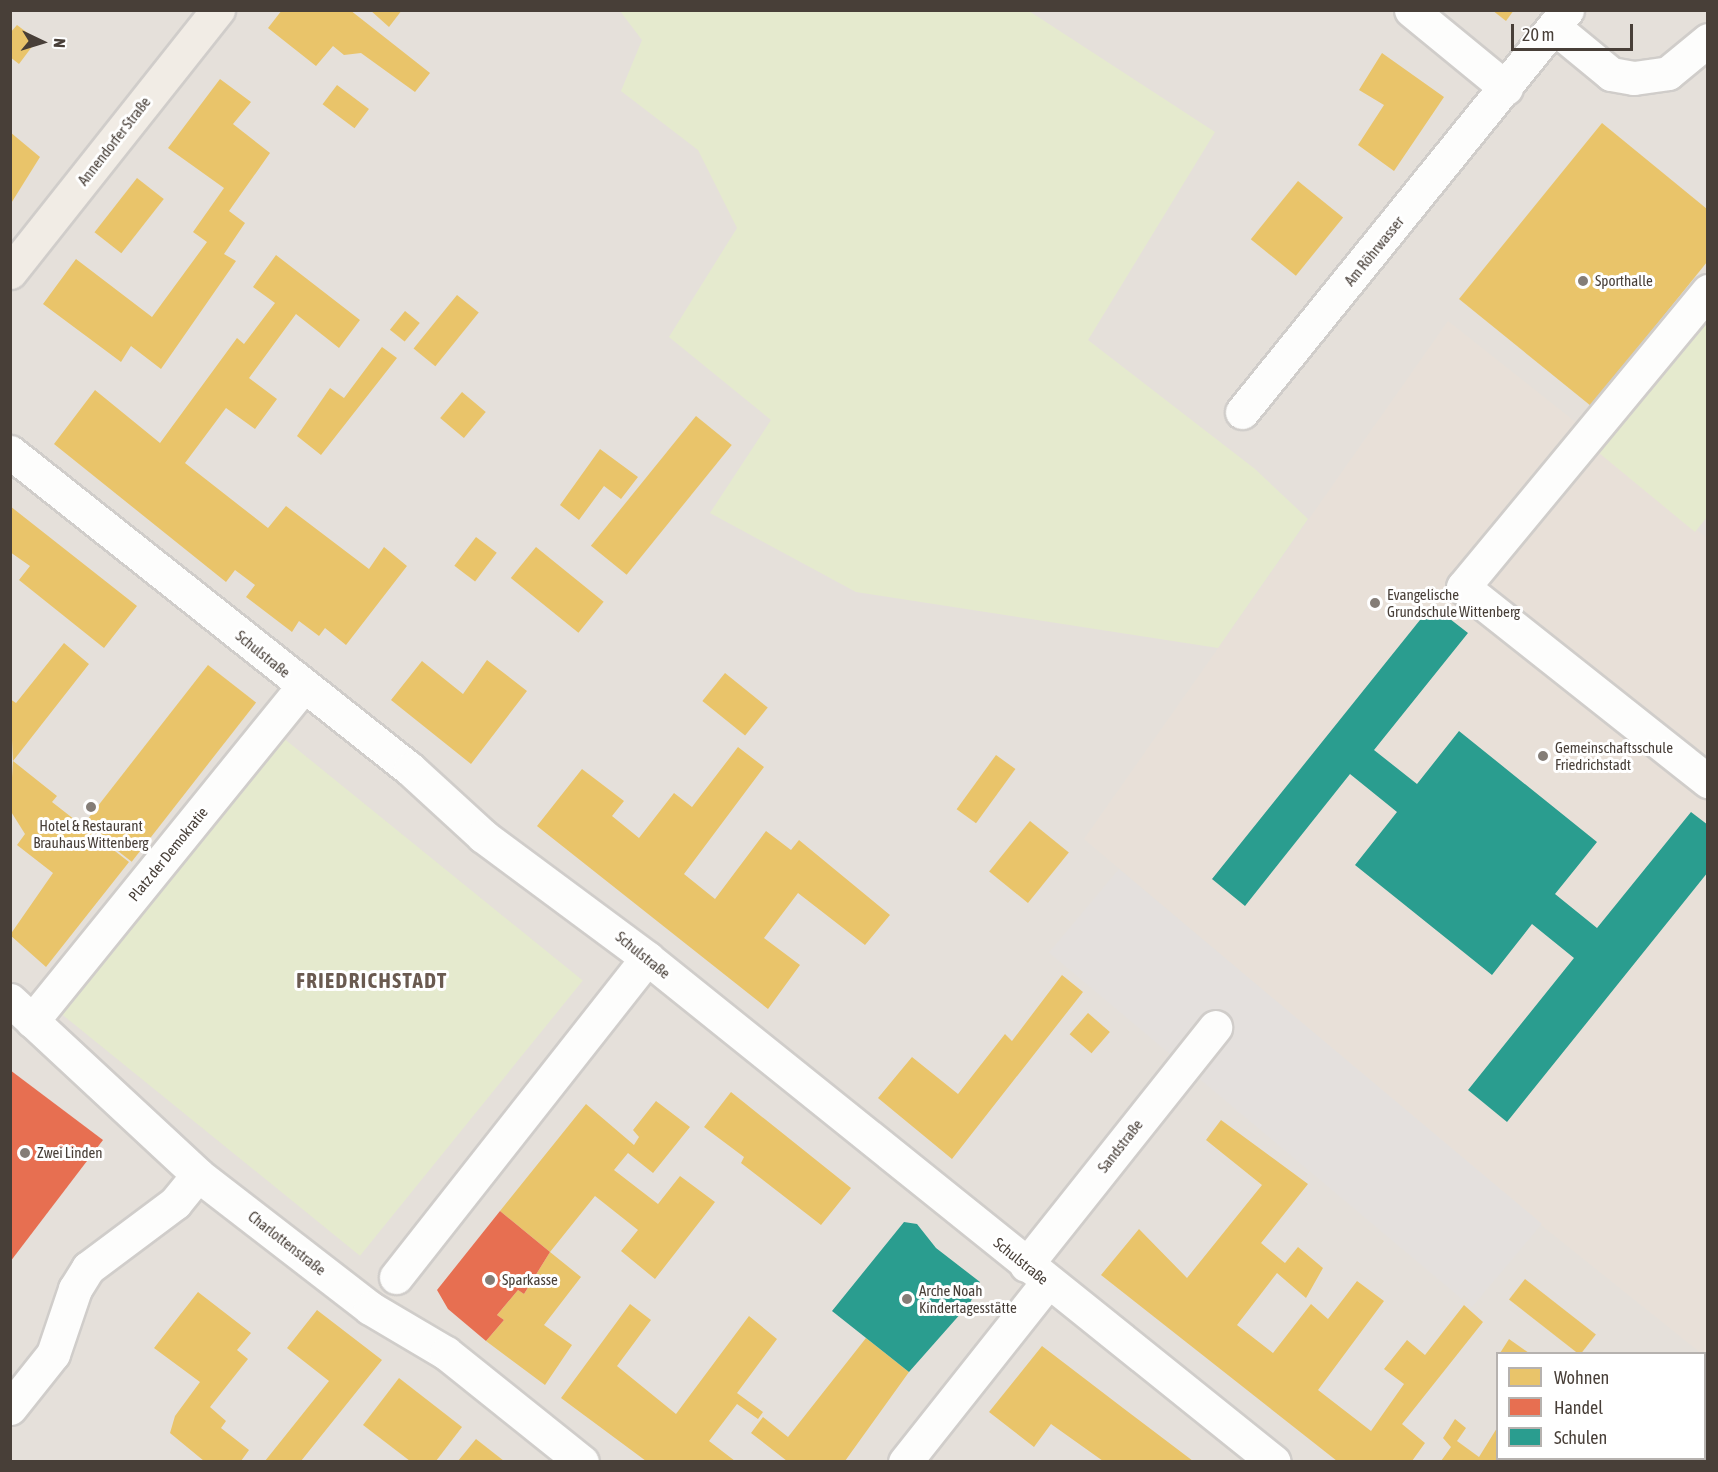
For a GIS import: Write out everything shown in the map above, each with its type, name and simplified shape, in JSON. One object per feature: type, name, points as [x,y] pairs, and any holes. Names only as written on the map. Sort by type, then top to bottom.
[{"type":"main road","name":"Annendorfer Straße","points":[[10,272],[218,10]]},
{"type":"street","points":[[1411,10],[1506,88]]},
{"type":"street","points":[[1561,19],[1611,74],[1634,78],[1668,73],[1707,40]]},
{"type":"street","name":"Am Röhrwasser","points":[[1242,412],[1561,19]]},
{"type":"street","points":[[1707,291],[1463,587],[1707,781]]},
{"type":"street","name":"Schulstraße","points":[[10,452],[410,769],[483,836],[647,958],[1037,1274],[1274,1461]]},
{"type":"street","name":"Platz der Demokratie","points":[[21,1011],[281,715],[303,686]]},
{"type":"street","points":[[396,1277],[647,958]]},
{"type":"street","name":"Charlottenstraße","points":[[21,1011],[198,1174],[370,1308],[446,1353],[582,1461]]},
{"type":"street","name":"Sandstraße","points":[[905,1461],[1215,1027]]},
{"type":"street","points":[[10,1408],[53,1354],[75,1288],[88,1268],[175,1203],[198,1174]]},
{"type":"shaded area","points":[[10,11],[1707,11],[1707,1461],[11,1461]]},
{"type":"shaded area","name":"Gemeinschaftsschule Friedrichstadt","points":[[1448,321],[1578,424],[1593,448],[1707,538],[1707,1358],[1706,1352],[1700,1352],[1541,1225],[1084,839]]},
{"type":"shaded area","points":[[1119,869],[1542,1224],[1472,1307],[1049,952]]},
{"type":"green space","points":[[620,11],[1029,11],[1215,132],[1088,340],[1255,469],[1308,519],[1218,648],[856,592],[710,513],[771,420],[669,337],[737,228],[698,150],[621,91],[642,40]]},
{"type":"green space","points":[[1707,307],[1707,517],[1695,532],[1593,448]]},
{"type":"green space","points":[[282,737],[583,981],[360,1256],[59,1012]]},
{"type":"building: Wohnen","points":[[282,10],[350,10],[430,73],[415,92],[361,53],[344,55],[333,46],[316,66],[268,28]]},
{"type":"building: Wohnen","points":[[370,10],[402,10],[389,27]]},
{"type":"building: Wohnen","points":[[1492,10],[1514,10],[1506,21]]},
{"type":"building: Wohnen","points":[[17,25],[37,40],[19,64],[10,57],[10,33]]},
{"type":"building: Wohnen","points":[[1382,53],[1444,97],[1394,171],[1358,145],[1384,105],[1359,90]]},
{"type":"building: Wohnen","points":[[220,79],[251,102],[233,124],[270,153],[229,211],[245,223],[224,254],[236,261],[161,369],[131,346],[121,362],[43,304],[76,259],[152,317],[207,242],[193,232],[224,188],[168,148]]},
{"type":"building: Wohnen","points":[[337,85],[369,109],[355,128],[323,104]]},
{"type":"building: Wohnen","name":"Sporthalle","points":[[1602,123],[1707,209],[1707,262],[1591,406],[1459,299]]},
{"type":"building: Wohnen","points":[[10,132],[40,157],[10,205]]},
{"type":"building: Wohnen","points":[[137,178],[164,199],[121,253],[95,232]]},
{"type":"building: Wohnen","points":[[1298,181],[1343,218],[1296,276],[1251,239]]},
{"type":"building: Wohnen","points":[[276,255],[360,320],[339,348],[296,314],[249,378],[277,399],[255,429],[226,408],[185,463],[268,528],[286,506],[369,569],[384,547],[407,566],[346,645],[325,628],[319,636],[299,621],[292,632],[246,597],[255,585],[235,570],[226,582],[54,444],[95,390],[160,443],[237,338],[244,344],[275,303],[253,287]]},
{"type":"building: Wohnen","points":[[457,295],[479,313],[435,366],[414,349]]},
{"type":"building: Wohnen","points":[[405,311],[420,323],[405,342],[390,330]]},
{"type":"building: Wohnen","points":[[382,347],[397,358],[321,455],[297,436],[330,388],[344,398]]},
{"type":"building: Wohnen","points":[[462,392],[486,412],[464,438],[440,418]]},
{"type":"building: Wohnen","points":[[696,416],[732,445],[627,575],[591,546]]},
{"type":"building: Wohnen","points":[[600,449],[638,477],[621,499],[604,486],[579,520],[560,505]]},
{"type":"building: Wohnen","points":[[10,506],[137,606],[104,648],[19,580],[30,566],[10,552]]},
{"type":"building: Wohnen","points":[[476,537],[497,553],[475,581],[454,566]]},
{"type":"building: Wohnen","points":[[536,547],[604,602],[578,633],[511,578]]},
{"type":"building: Wohnen","points":[[64,643],[89,664],[13,761],[10,699],[16,703]]},
{"type":"building: Wohnen","points":[[487,660],[527,691],[471,764],[391,700],[422,661],[463,694]]},
{"type":"building: Wohnen","points":[[208,665],[256,703],[132,862],[84,824]]},
{"type":"building: Wohnen","points":[[725,673],[768,708],[745,736],[702,701]]},
{"type":"building: Wohnen","points":[[738,747],[764,767],[684,874],[715,899],[766,831],[791,850],[799,840],[890,915],[865,945],[798,893],[764,938],[800,965],[768,1009],[537,826],[582,769],[624,801],[612,816],[639,838],[674,793],[692,807]]},
{"type":"building: Wohnen","points":[[996,755],[1015,769],[976,823],[957,809]]},
{"type":"building: Wohnen","points":[[13,761],[57,796],[52,802],[129,862],[46,967],[10,935],[53,873],[17,845],[25,834],[10,810]]},
{"type":"building: Wohnen","points":[[1030,821],[1069,852],[1028,903],[989,872]]},
{"type":"building: Wohnen","points":[[1062,975],[1083,992],[952,1159],[878,1098],[912,1057],[958,1094],[1005,1034],[1012,1041]]},
{"type":"building: Wohnen","points":[[1088,1013],[1110,1032],[1092,1053],[1070,1034]]},
{"type":"building: Wohnen","points":[[731,1092],[851,1188],[821,1225],[741,1163],[744,1157],[704,1127]]},
{"type":"building: Wohnen","points":[[656,1101],[690,1127],[653,1173],[628,1153],[614,1170],[658,1204],[680,1176],[715,1202],[655,1279],[621,1251],[638,1230],[595,1196],[550,1252],[500,1211],[586,1104],[634,1145],[639,1137],[633,1130]]},
{"type":"building: Wohnen","points":[[1221,1120],[1308,1184],[1261,1243],[1285,1263],[1298,1247],[1323,1268],[1306,1298],[1277,1273],[1237,1325],[1273,1353],[1311,1304],[1328,1319],[1357,1281],[1384,1301],[1318,1390],[1371,1431],[1404,1384],[1384,1369],[1407,1340],[1425,1355],[1464,1305],[1483,1322],[1402,1424],[1425,1443],[1412,1461],[1337,1461],[1101,1275],[1139,1229],[1187,1278],[1262,1185],[1206,1140]]},
{"type":"building: Wohnen","points":[[550,1252],[581,1277],[544,1325],[572,1345],[545,1385],[486,1341],[504,1320],[497,1315],[518,1290],[524,1294]]},
{"type":"building: Wohnen","points":[[1525,1279],[1596,1334],[1582,1352],[1576,1352],[1509,1299]]},
{"type":"building: Wohnen","points":[[198,1292],[251,1333],[237,1350],[248,1359],[210,1407],[226,1421],[221,1428],[249,1450],[241,1461],[204,1461],[170,1433],[175,1416],[200,1382],[154,1348]]},
{"type":"building: Wohnen","points":[[630,1304],[651,1320],[617,1366],[676,1414],[749,1316],[777,1339],[737,1393],[763,1412],[758,1419],[737,1404],[709,1441],[735,1461],[646,1461],[561,1398]]},
{"type":"building: Wohnen","points":[[317,1310],[382,1360],[301,1461],[265,1461],[329,1381],[287,1348]]},
{"type":"building: Wohnen","points":[[866,1338],[909,1372],[845,1461],[787,1461],[751,1433],[763,1417],[788,1437]]},
{"type":"building: Wohnen","points":[[1509,1339],[1528,1352],[1501,1352]]},
{"type":"building: Wohnen","points":[[1042,1346],[1193,1461],[1103,1461],[1051,1424],[1034,1447],[989,1412]]},
{"type":"building: Wohnen","points":[[399,1378],[462,1427],[436,1461],[410,1461],[363,1425]]},
{"type":"building: Wohnen","points":[[1455,1419],[1466,1428],[1457,1441],[1479,1457],[1496,1430],[1496,1460],[1553,1461],[1441,1461],[1451,1447],[1443,1438]]},
{"type":"building: Wohnen","points":[[476,1439],[504,1461],[458,1461]]},
{"type":"building: Wohnen","points":[[1612,1460],[1646,1460],[1646,1462],[1612,1462]]},
{"type":"building: Handel","points":[[10,1070],[103,1140],[10,1262]]},
{"type":"building: Handel","name":"Sparkasse","points":[[500,1211],[550,1252],[524,1294],[518,1290],[497,1315],[504,1320],[486,1341],[448,1309],[437,1290]]},
{"type":"building: Schulen","points":[[1432,605],[1468,633],[1374,750],[1417,784],[1459,731],[1597,842],[1555,894],[1597,928],[1691,812],[1708,825],[1708,872],[1507,1122],[1468,1090],[1574,958],[1532,924],[1492,975],[1355,865],[1397,812],[1350,774],[1245,906],[1212,879]]},
{"type":"building: Schulen","name":"Arche Noah Kindertagesstätte","points":[[904,1222],[917,1224],[936,1248],[980,1282],[970,1303],[909,1372],[832,1311]]},
{"type":"place","name":"Sporthalle","points":[[1583,281]]},
{"type":"place","name":"Evangelische Grundschule Wittenberg","points":[[1375,603]]},
{"type":"place","name":"Gemeinschaftsschule Friedrichstadt","points":[[1543,756]]},
{"type":"place","name":"Hotel & Restaurant Brauhaus Wittenberg","points":[[91,807]]},
{"type":"place","name":"Zwei Linden","points":[[25,1153]]},
{"type":"place","name":"Sparkasse","points":[[490,1280]]},
{"type":"place","name":"Arche Noah Kindertagesstätte","points":[[907,1299]]},
{"type":"district","name":"FRIEDRICHSTADT","points":[[372,980]]}]
